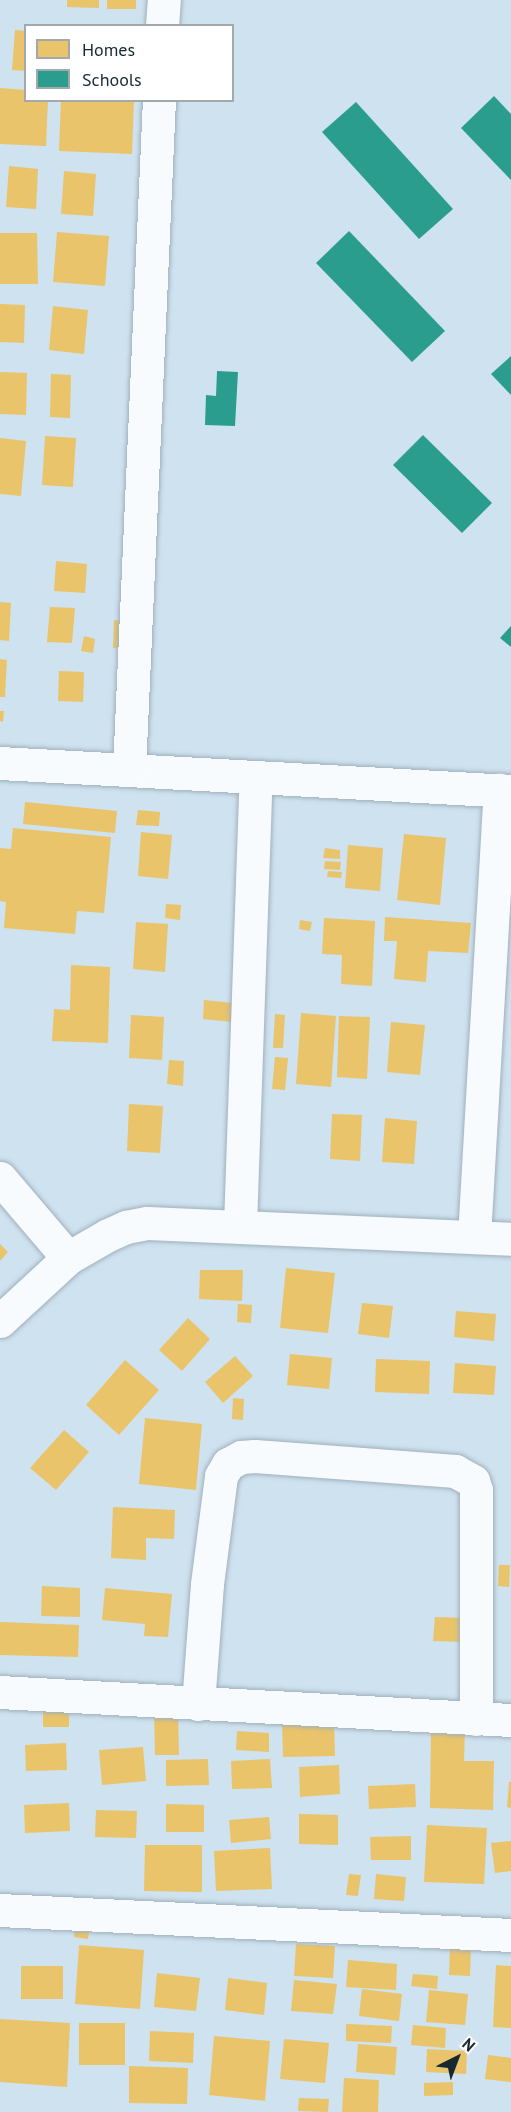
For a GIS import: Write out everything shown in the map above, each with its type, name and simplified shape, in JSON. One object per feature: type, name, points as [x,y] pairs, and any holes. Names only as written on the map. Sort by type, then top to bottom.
[{"type":"street","points":[[162,24],[164,0]]},
{"type":"street","points":[[129,770],[159,102]]},
{"type":"street","points":[[0,763],[506,790],[474,1237]]},
{"type":"street","points":[[240,1225],[256,778]]},
{"type":"street","points":[[0,1178],[68,1258]]},
{"type":"street","points":[[0,1321],[68,1258],[126,1227],[147,1223],[240,1225],[511,1239]]},
{"type":"street","points":[[198,1704],[207,1584],[221,1476],[228,1464],[241,1457],[255,1456],[455,1471],[472,1481],[476,1490],[476,1719]]},
{"type":"street","points":[[0,1692],[511,1720]]},
{"type":"street","points":[[0,1910],[511,1935]]},
{"type":"building: Homes","points":[[67,0],[99,0],[99,8],[67,7]]},
{"type":"building: Homes","points":[[107,0],[136,0],[136,9],[107,9]]},
{"type":"building: Homes","points":[[15,30],[24,31],[24,71],[12,70]]},
{"type":"building: Homes","points":[[0,88],[24,90],[24,102],[48,102],[46,146],[0,144]]},
{"type":"building: Homes","points":[[61,102],[134,102],[132,154],[59,151]]},
{"type":"building: Homes","points":[[9,166],[38,169],[36,209],[6,207]]},
{"type":"building: Homes","points":[[64,171],[96,174],[93,216],[61,214]]},
{"type":"building: Homes","points":[[57,232],[109,236],[105,286],[53,282]]},
{"type":"building: Homes","points":[[0,233],[37,233],[38,284],[0,284]]},
{"type":"building: Homes","points":[[0,304],[25,305],[24,343],[0,342]]},
{"type":"building: Homes","points":[[53,306],[88,310],[84,354],[49,350]]},
{"type":"building: Homes","points":[[0,372],[27,373],[26,415],[0,414]]},
{"type":"building: Homes","points":[[51,374],[71,375],[70,418],[50,417]]},
{"type":"building: Homes","points":[[45,436],[76,438],[73,487],[42,485]]},
{"type":"building: Homes","points":[[0,438],[26,441],[21,496],[0,494]]},
{"type":"building: Homes","points":[[56,561],[87,564],[85,593],[54,591]]},
{"type":"building: Homes","points":[[0,602],[11,603],[9,641],[0,640]]},
{"type":"building: Homes","points":[[50,607],[75,608],[72,643],[47,642]]},
{"type":"building: Homes","points":[[114,620],[126,621],[126,648],[113,648]]},
{"type":"building: Homes","points":[[84,636],[95,639],[93,653],[81,651]]},
{"type":"building: Homes","points":[[0,659],[7,660],[5,697],[0,697]]},
{"type":"building: Homes","points":[[59,671],[84,672],[83,702],[58,701]]},
{"type":"building: Homes","points":[[0,711],[4,711],[3,722],[0,721]]},
{"type":"building: Homes","points":[[25,802],[117,811],[115,833],[23,824]]},
{"type":"building: Homes","points":[[138,810],[160,812],[159,826],[136,825]]},
{"type":"building: Homes","points":[[13,828],[111,837],[104,913],[77,911],[75,934],[4,928],[6,902],[0,901],[0,848],[11,849]]},
{"type":"building: Homes","points":[[141,832],[172,835],[168,879],[138,876]]},
{"type":"building: Homes","points":[[404,834],[446,838],[440,905],[397,900]]},
{"type":"building: Homes","points":[[348,845],[383,848],[380,891],[345,888]]},
{"type":"building: Homes","points":[[325,848],[340,850],[340,859],[323,858]]},
{"type":"building: Homes","points":[[325,861],[341,862],[340,870],[324,869]]},
{"type":"building: Homes","points":[[328,871],[342,872],[341,878],[327,877]]},
{"type":"building: Homes","points":[[166,904],[181,905],[180,920],[165,918]]},
{"type":"building: Homes","points":[[385,917],[471,923],[468,953],[428,951],[426,982],[394,979],[397,941],[384,941]]},
{"type":"building: Homes","points":[[324,918],[375,921],[372,986],[341,984],[342,955],[322,954]]},
{"type":"building: Homes","points":[[300,920],[312,922],[310,931],[299,929]]},
{"type":"building: Homes","points":[[136,922],[168,924],[165,972],[133,969]]},
{"type":"building: Homes","points":[[71,965],[110,967],[108,1043],[52,1041],[54,1009],[70,1010]]},
{"type":"building: Homes","points":[[204,1000],[234,1003],[232,1022],[203,1019]]},
{"type":"building: Homes","points":[[301,1013],[336,1016],[331,1087],[296,1084]]},
{"type":"building: Homes","points":[[275,1014],[285,1015],[283,1048],[273,1048]]},
{"type":"building: Homes","points":[[131,1015],[164,1017],[162,1060],[129,1058]]},
{"type":"building: Homes","points":[[339,1016],[370,1017],[367,1079],[337,1077]]},
{"type":"building: Homes","points":[[391,1022],[425,1025],[420,1075],[387,1072]]},
{"type":"building: Homes","points":[[275,1057],[288,1058],[285,1090],[272,1089]]},
{"type":"building: Homes","points":[[169,1060],[184,1061],[183,1086],[167,1084]]},
{"type":"building: Homes","points":[[129,1104],[163,1106],[160,1153],[127,1151]]},
{"type":"building: Homes","points":[[332,1114],[362,1115],[360,1161],[330,1159]]},
{"type":"building: Homes","points":[[385,1118],[417,1121],[414,1164],[382,1162]]},
{"type":"building: Homes","points":[[0,1244],[8,1252],[0,1261]]},
{"type":"building: Homes","points":[[286,1268],[335,1273],[328,1333],[280,1328]]},
{"type":"building: Homes","points":[[200,1270],[243,1270],[242,1301],[199,1299]]},
{"type":"building: Homes","points":[[362,1303],[393,1306],[389,1338],[358,1334]]},
{"type":"building: Homes","points":[[238,1304],[252,1305],[251,1323],[237,1322]]},
{"type":"building: Homes","points":[[456,1311],[496,1314],[494,1341],[454,1337]]},
{"type":"building: Homes","points":[[188,1318],[210,1339],[182,1371],[159,1350]]},
{"type":"building: Homes","points":[[290,1354],[332,1358],[329,1389],[287,1385]]},
{"type":"building: Homes","points":[[235,1356],[253,1376],[223,1403],[205,1382]]},
{"type":"building: Homes","points":[[376,1359],[430,1361],[429,1394],[375,1392]]},
{"type":"building: Homes","points":[[125,1360],[159,1390],[119,1435],[86,1405]]},
{"type":"building: Homes","points":[[455,1363],[496,1366],[494,1395],[453,1393]]},
{"type":"building: Homes","points":[[233,1398],[244,1399],[243,1420],[232,1419]]},
{"type":"building: Homes","points":[[145,1418],[202,1424],[196,1490],[139,1484]]},
{"type":"building: Homes","points":[[64,1430],[89,1452],[56,1490],[30,1468]]},
{"type":"building: Homes","points":[[113,1507],[175,1510],[174,1539],[146,1538],[146,1560],[111,1558]]},
{"type":"building: Homes","points":[[499,1565],[510,1565],[509,1587],[498,1586]]},
{"type":"building: Homes","points":[[42,1586],[80,1588],[80,1617],[41,1616]]},
{"type":"building: Homes","points":[[105,1588],[172,1594],[168,1637],[144,1636],[145,1624],[102,1620]]},
{"type":"building: Homes","points":[[435,1617],[467,1618],[466,1642],[433,1641]]},
{"type":"building: Homes","points":[[0,1622],[79,1625],[78,1657],[0,1655]]},
{"type":"building: Homes","points":[[178,1707],[179,1755],[155,1755],[154,1708]]},
{"type":"building: Homes","points":[[43,1711],[69,1711],[69,1727],[43,1727]]},
{"type":"building: Homes","points":[[282,1724],[334,1724],[335,1756],[283,1757]]},
{"type":"building: Homes","points":[[431,1729],[465,1729],[464,1761],[494,1761],[493,1810],[430,1808]]},
{"type":"building: Homes","points":[[237,1731],[269,1733],[269,1752],[236,1750]]},
{"type":"building: Homes","points":[[66,1743],[67,1770],[26,1771],[25,1745]]},
{"type":"building: Homes","points":[[143,1747],[146,1781],[102,1785],[99,1750]]},
{"type":"building: Homes","points":[[208,1759],[209,1785],[166,1786],[166,1760]]},
{"type":"building: Homes","points":[[270,1759],[272,1788],[232,1789],[231,1761]]},
{"type":"building: Homes","points":[[339,1765],[340,1794],[300,1797],[299,1767]]},
{"type":"building: Homes","points":[[509,1782],[511,1782],[511,1808],[507,1807]]},
{"type":"building: Homes","points":[[415,1784],[416,1807],[369,1809],[368,1786]]},
{"type":"building: Homes","points":[[69,1803],[70,1831],[25,1833],[24,1805]]},
{"type":"building: Homes","points":[[166,1804],[204,1805],[204,1832],[166,1832]]},
{"type":"building: Homes","points":[[96,1810],[137,1811],[136,1838],[95,1837]]},
{"type":"building: Homes","points":[[299,1814],[338,1815],[338,1845],[299,1844]]},
{"type":"building: Homes","points":[[269,1817],[271,1839],[231,1843],[229,1820]]},
{"type":"building: Homes","points":[[427,1825],[487,1828],[484,1884],[424,1882]]},
{"type":"building: Homes","points":[[411,1836],[411,1860],[371,1860],[370,1837]]},
{"type":"building: Homes","points":[[511,1841],[511,1871],[495,1873],[491,1843]]},
{"type":"building: Homes","points":[[145,1845],[202,1845],[202,1892],[144,1891]]},
{"type":"building: Homes","points":[[270,1848],[272,1889],[216,1891],[214,1851]]},
{"type":"building: Homes","points":[[349,1874],[361,1875],[358,1896],[346,1895]]},
{"type":"building: Homes","points":[[376,1874],[406,1877],[404,1901],[374,1899]]},
{"type":"building: Homes","points":[[76,1924],[90,1925],[88,1939],[74,1937]]},
{"type":"building: Homes","points":[[296,1944],[335,1946],[333,1978],[294,1976]]},
{"type":"building: Homes","points":[[79,1945],[144,1950],[140,2009],[75,2004]]},
{"type":"building: Homes","points":[[450,1946],[471,1947],[470,1976],[449,1975]]},
{"type":"building: Homes","points":[[348,1960],[397,1964],[396,1990],[346,1987]]},
{"type":"building: Homes","points":[[496,1965],[511,1966],[511,2028],[493,2027]]},
{"type":"building: Homes","points":[[21,1966],[63,1966],[63,1999],[21,1999]]},
{"type":"building: Homes","points":[[157,1973],[200,1978],[196,2011],[154,2007]]},
{"type":"building: Homes","points":[[413,1974],[438,1976],[437,1989],[411,1986]]},
{"type":"building: Homes","points":[[228,1978],[267,1983],[264,2015],[225,2010]]},
{"type":"building: Homes","points":[[294,1980],[337,1984],[333,2014],[291,2011]]},
{"type":"building: Homes","points":[[362,1989],[402,1994],[399,2021],[359,2016]]},
{"type":"building: Homes","points":[[429,1990],[468,1994],[465,2025],[426,2022]]},
{"type":"building: Homes","points":[[0,2019],[70,2023],[67,2087],[0,2082]]},
{"type":"building: Homes","points":[[79,2023],[125,2023],[125,2065],[79,2065]]},
{"type":"building: Homes","points":[[346,2024],[392,2026],[391,2043],[346,2041]]},
{"type":"building: Homes","points":[[413,2025],[446,2028],[445,2048],[411,2045]]},
{"type":"building: Homes","points":[[150,2031],[194,2033],[193,2063],[149,2061]]},
{"type":"building: Homes","points":[[214,2036],[270,2041],[265,2101],[209,2095]]},
{"type":"building: Homes","points":[[284,2039],[329,2043],[325,2083],[280,2079]]},
{"type":"building: Homes","points":[[358,2044],[397,2047],[395,2075],[356,2072]]},
{"type":"building: Homes","points":[[427,2049],[467,2051],[466,2074],[426,2072]]},
{"type":"building: Homes","points":[[488,2055],[511,2058],[511,2082],[485,2079]]},
{"type":"building: Homes","points":[[129,2066],[188,2068],[187,2104],[129,2103]]},
{"type":"building: Homes","points":[[344,2078],[379,2080],[378,2112],[342,2112]]},
{"type":"building: Homes","points":[[453,2082],[453,2095],[424,2096],[424,2083]]},
{"type":"building: Homes","points":[[299,2098],[329,2099],[328,2112],[298,2111]]},
{"type":"building: Schools","points":[[494,96],[511,114],[511,180],[461,128]]},
{"type":"building: Schools","points":[[356,102],[453,209],[419,239],[322,132]]},
{"type":"building: Schools","points":[[349,231],[445,331],[412,362],[316,263]]},
{"type":"building: Schools","points":[[511,356],[511,395],[491,374]]},
{"type":"building: Schools","points":[[217,371],[238,372],[235,426],[205,425],[206,395],[216,396]]},
{"type":"building: Schools","points":[[423,435],[492,503],[462,533],[393,465]]},
{"type":"building: Schools","points":[[511,626],[511,647],[500,638]]}]
